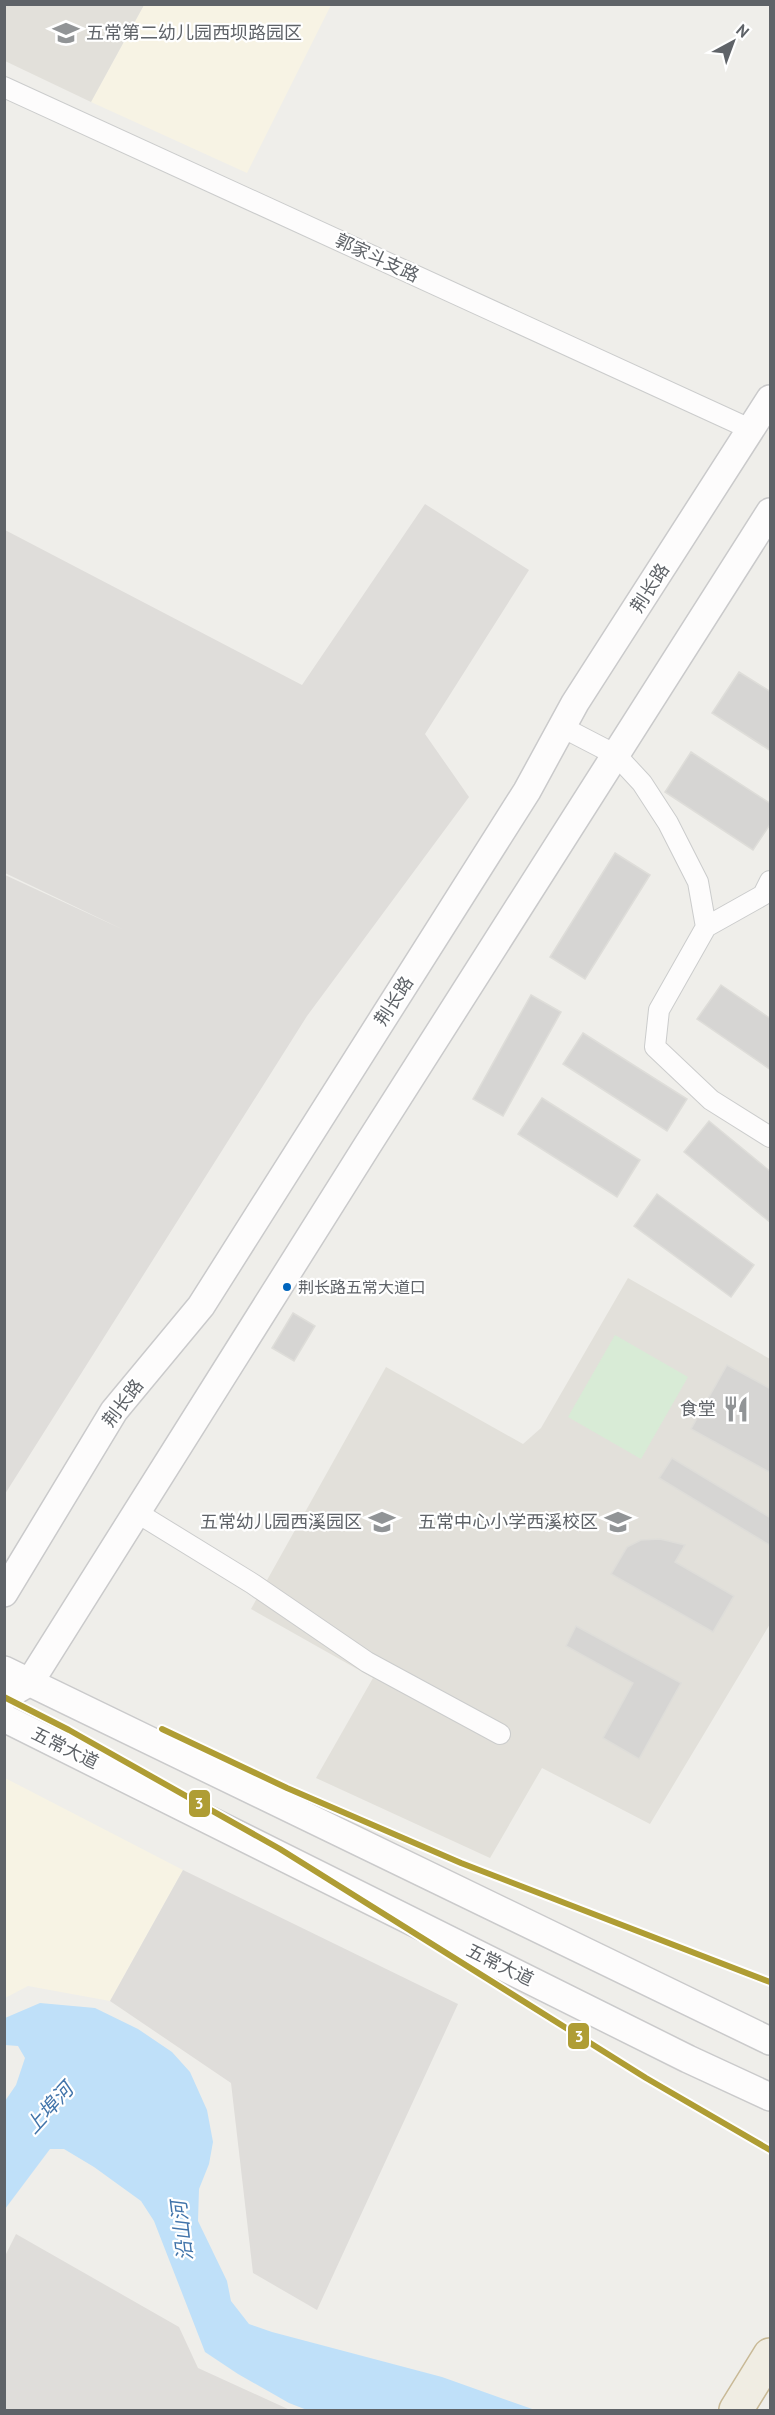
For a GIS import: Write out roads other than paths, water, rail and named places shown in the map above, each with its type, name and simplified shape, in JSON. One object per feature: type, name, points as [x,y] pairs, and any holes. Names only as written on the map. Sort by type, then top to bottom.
[{"type":"highway","points":[[736,2410],[771,2355]]},
{"type":"main road","name":"荆长路","points":[[4,1593],[114,1411],[201,1306],[527,791],[575,702],[771,399]]},
{"type":"main road","points":[[4,1698],[30,1682],[771,512]]},
{"type":"main road","points":[[4,1670],[771,2041]]},
{"type":"main road","name":"五常大道","points":[[4,1718],[677,2053],[771,2097]]},
{"type":"street","name":"郭家斗支路","points":[[4,87],[750,429]]},
{"type":"street","points":[[562,727],[616,755],[642,783],[668,823],[698,882],[706,927]]},
{"type":"street","points":[[771,881],[763,895],[706,927],[659,1010],[655,1047],[711,1100],[771,1137]]},
{"type":"street","points":[[136,1512],[253,1584],[367,1662],[500,1734]]},
{"type":"water","points":[[40,2003],[95,2008],[138,2029],[172,2052],[190,2072],[207,2110],[213,2142],[209,2164],[199,2189],[198,2221],[227,2281],[231,2301],[249,2324],[442,2377],[535,2410],[307,2410],[289,2403],[238,2374],[205,2352],[154,2221],[141,2201],[94,2167],[64,2149],[50,2149],[5,2209],[5,2101],[16,2085],[25,2058],[18,2046],[5,2045],[5,2018]]},
{"type":"place","name":"五常第二幼儿园西坝路园区","points":[[66,33]]},
{"type":"place","name":"荆长路五常大道口","points":[[287,1287]]},
{"type":"place","name":"食堂","points":[[736,1409]]},
{"type":"place","name":"五常幼儿园西溪园区","points":[[382,1522]]},
{"type":"place","name":"五常中心小学西溪校区","points":[[618,1522]]},
{"type":"water label","name":"上埠河","points":[[49,2108]]},
{"type":"water label","name":"沿山河","points":[[182,2231]]}]
